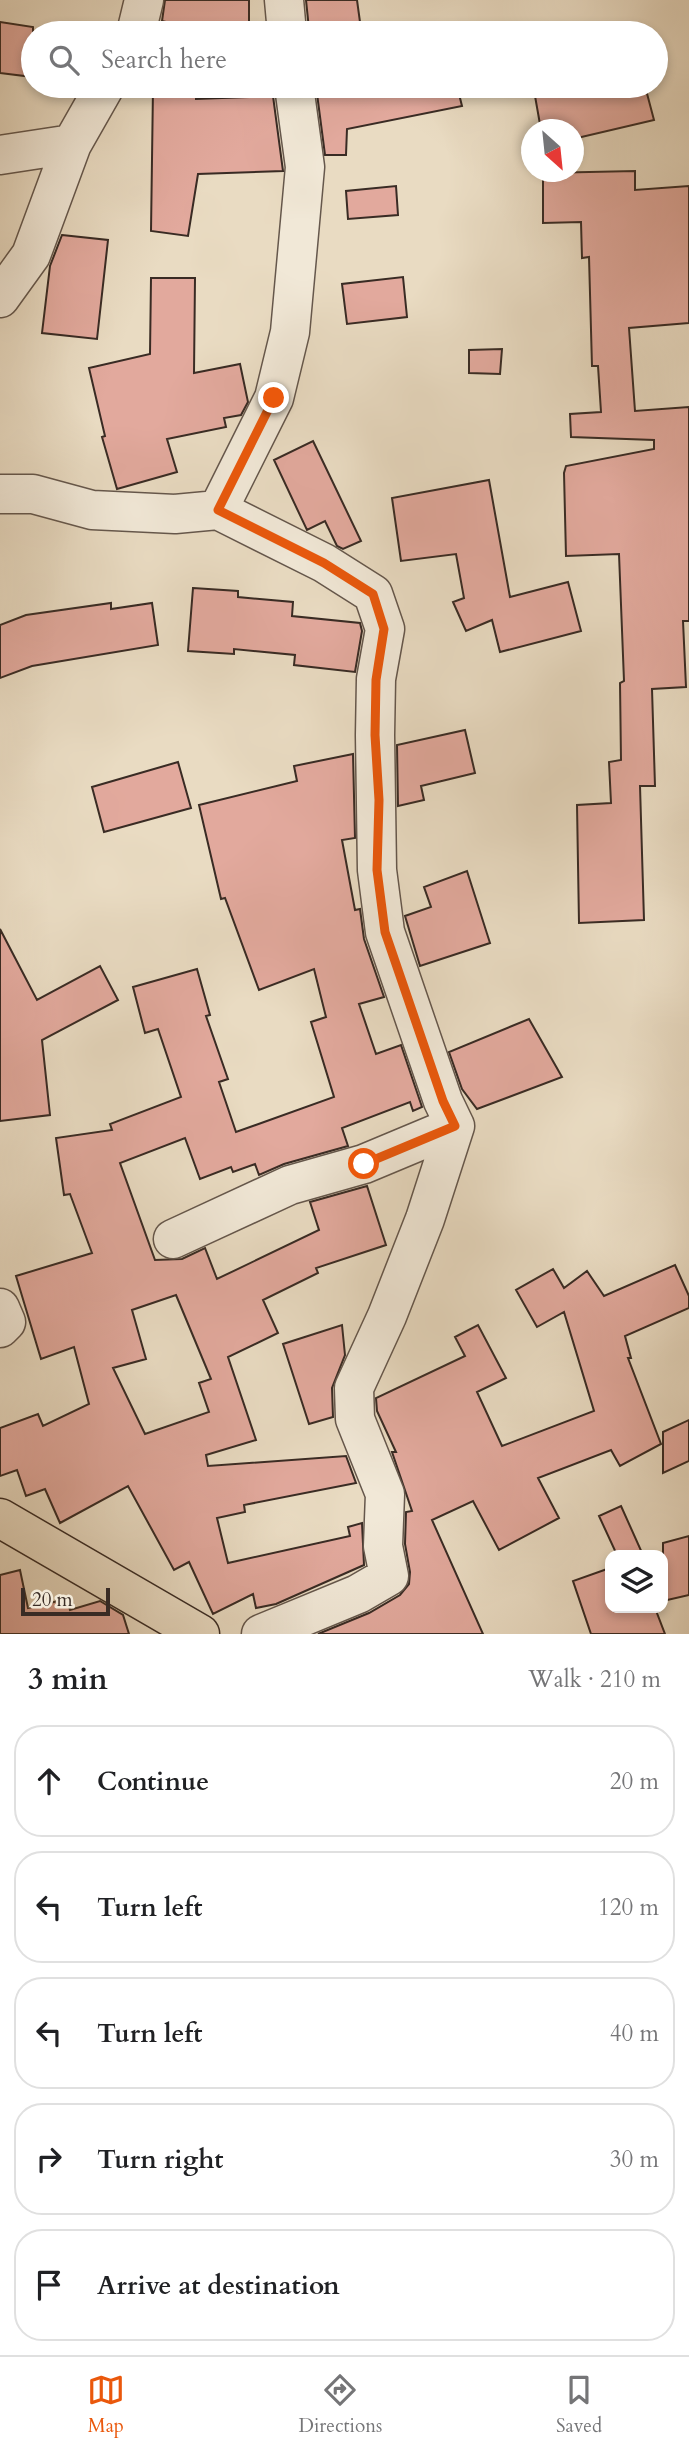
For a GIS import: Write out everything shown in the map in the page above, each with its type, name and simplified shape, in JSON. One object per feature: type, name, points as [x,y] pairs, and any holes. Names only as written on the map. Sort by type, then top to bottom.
[{"type":"highway","points":[[0,1518],[200,1634]]},
{"type":"street","points":[[139,21],[144,0]]},
{"type":"street","points":[[284,0],[286,21]]},
{"type":"street","points":[[0,298],[31,255],[72,144],[98,98]]},
{"type":"street","points":[[218,510],[274,398],[290,332],[304,167],[295,98]]},
{"type":"street","points":[[0,155],[72,144]]},
{"type":"street","points":[[0,494],[33,494],[93,510],[175,514],[218,510],[324,563],[373,594],[384,629],[376,680],[375,735],[379,800],[377,870],[385,932],[443,1101],[455,1126],[425,1219],[387,1316],[354,1388],[355,1419],[385,1494],[383,1546],[389,1576],[358,1594],[261,1634]]},
{"type":"street","points":[[173,1239],[290,1185],[364,1164],[455,1126]]},
{"type":"street","points":[[0,1308],[6,1322],[0,1328]]},
{"type":"building","points":[[165,0],[249,0],[249,21],[162,21]]},
{"type":"building","points":[[306,0],[357,0],[360,21],[308,21]]},
{"type":"building","points":[[0,22],[21,25],[21,76],[0,73]]},
{"type":"building","points":[[153,98],[273,98],[283,171],[198,174],[188,236],[151,231]]},
{"type":"building","points":[[318,98],[460,98],[462,106],[347,129],[346,155],[325,155]]},
{"type":"building","points":[[535,98],[648,98],[654,120],[584,136],[584,119],[539,119]]},
{"type":"building","points":[[635,171],[635,190],[689,186],[689,323],[629,328],[635,411],[689,407],[689,621],[683,621],[686,687],[652,689],[655,786],[640,786],[644,920],[579,923],[577,805],[611,803],[609,762],[621,760],[620,683],[624,681],[619,554],[566,556],[564,473],[566,466],[654,449],[654,440],[571,437],[570,414],[601,412],[598,366],[592,366],[589,257],[582,258],[581,222],[543,223],[543,182],[584,182],[584,172]]},
{"type":"building","points":[[396,186],[398,215],[348,219],[346,191]]},
{"type":"building","points":[[62,235],[108,240],[97,339],[42,333],[50,266]]},
{"type":"building","points":[[403,277],[407,317],[347,324],[342,284]]},
{"type":"building","points":[[151,278],[195,278],[194,373],[240,364],[248,402],[241,415],[224,418],[226,427],[167,439],[177,472],[117,489],[102,437],[105,436],[89,368],[150,354]]},
{"type":"building","points":[[502,349],[500,374],[469,373],[469,350]]},
{"type":"building","points":[[313,441],[361,541],[343,549],[337,546],[325,521],[307,530],[274,460]]},
{"type":"building","points":[[489,480],[510,597],[568,582],[581,631],[500,652],[492,620],[466,631],[453,602],[464,598],[456,554],[401,561],[392,498]]},
{"type":"building","points":[[193,588],[238,591],[238,597],[293,602],[292,616],[360,623],[362,631],[355,672],[294,665],[295,655],[234,649],[234,654],[188,651]]},
{"type":"building","points":[[111,603],[111,609],[152,603],[158,645],[32,666],[0,678],[0,625],[26,615]]},
{"type":"building","points":[[465,730],[475,773],[421,786],[424,800],[398,806],[397,745]]},
{"type":"building","points":[[353,754],[355,838],[342,840],[355,910],[360,909],[364,939],[384,997],[359,1004],[376,1054],[401,1045],[422,1107],[413,1111],[410,1102],[342,1128],[348,1146],[284,1164],[259,1175],[255,1164],[233,1172],[231,1167],[200,1179],[185,1138],[120,1163],[155,1260],[182,1259],[205,1248],[217,1279],[319,1230],[310,1202],[367,1186],[386,1245],[316,1268],[318,1273],[263,1300],[278,1333],[228,1357],[256,1440],[206,1455],[208,1466],[346,1456],[356,1483],[244,1505],[245,1512],[217,1518],[228,1563],[350,1536],[348,1527],[362,1523],[364,1565],[276,1604],[256,1608],[253,1594],[213,1614],[189,1562],[174,1570],[128,1486],[60,1523],[45,1489],[26,1496],[17,1470],[0,1476],[0,1428],[38,1414],[43,1426],[89,1404],[74,1347],[41,1359],[16,1276],[92,1253],[70,1194],[64,1195],[56,1138],[112,1130],[110,1124],[181,1097],[158,1029],[145,1033],[133,987],[197,969],[210,1015],[206,1016],[228,1079],[219,1082],[236,1132],[334,1097],[311,1022],[326,1017],[314,969],[259,990],[225,898],[221,899],[199,805],[297,781],[294,766]],"holes":[[[176,1295],[211,1379],[199,1383],[209,1412],[145,1434],[113,1368],[146,1359],[132,1310]]]},
{"type":"building","points":[[178,762],[191,808],[104,832],[92,787]]},
{"type":"building","points":[[467,871],[490,943],[420,966],[405,916],[431,907],[424,887]]},
{"type":"building","points":[[0,929],[37,1000],[100,966],[118,1000],[42,1040],[50,1115],[0,1121]]},
{"type":"building","points":[[529,1019],[562,1077],[477,1109],[462,1089],[449,1052]]},
{"type":"building","points":[[675,1265],[689,1296],[689,1308],[625,1336],[631,1358],[628,1358],[661,1444],[620,1466],[611,1450],[538,1478],[559,1518],[499,1550],[473,1501],[432,1520],[483,1634],[318,1634],[369,1613],[400,1595],[409,1584],[410,1572],[405,1544],[406,1512],[412,1511],[392,1452],[396,1452],[377,1411],[376,1398],[465,1356],[455,1337],[478,1325],[506,1378],[477,1392],[502,1446],[594,1411],[564,1312],[537,1327],[516,1290],[553,1269],[564,1288],[587,1271],[604,1296]]},
{"type":"building","points":[[342,1325],[345,1355],[332,1388],[333,1417],[309,1424],[283,1344]]},
{"type":"building","points":[[689,1420],[689,1461],[663,1473],[663,1432]]},
{"type":"building","points":[[621,1506],[641,1550],[615,1550],[599,1516]]},
{"type":"building","points":[[689,1536],[689,1595],[668,1600],[668,1550],[663,1550],[663,1543]]},
{"type":"building","points":[[20,1570],[28,1608],[67,1599],[70,1610],[100,1601],[123,1615],[129,1634],[0,1634],[0,1575]]},
{"type":"building","points":[[605,1570],[605,1613],[657,1613],[665,1634],[591,1634],[573,1581]]},
{"type":"route","points":[[274,398],[232,477],[218,510],[324,563],[373,594],[384,629],[376,680],[375,735],[379,800],[377,870],[385,932],[423,1035],[443,1101],[455,1126],[364,1164]]}]
